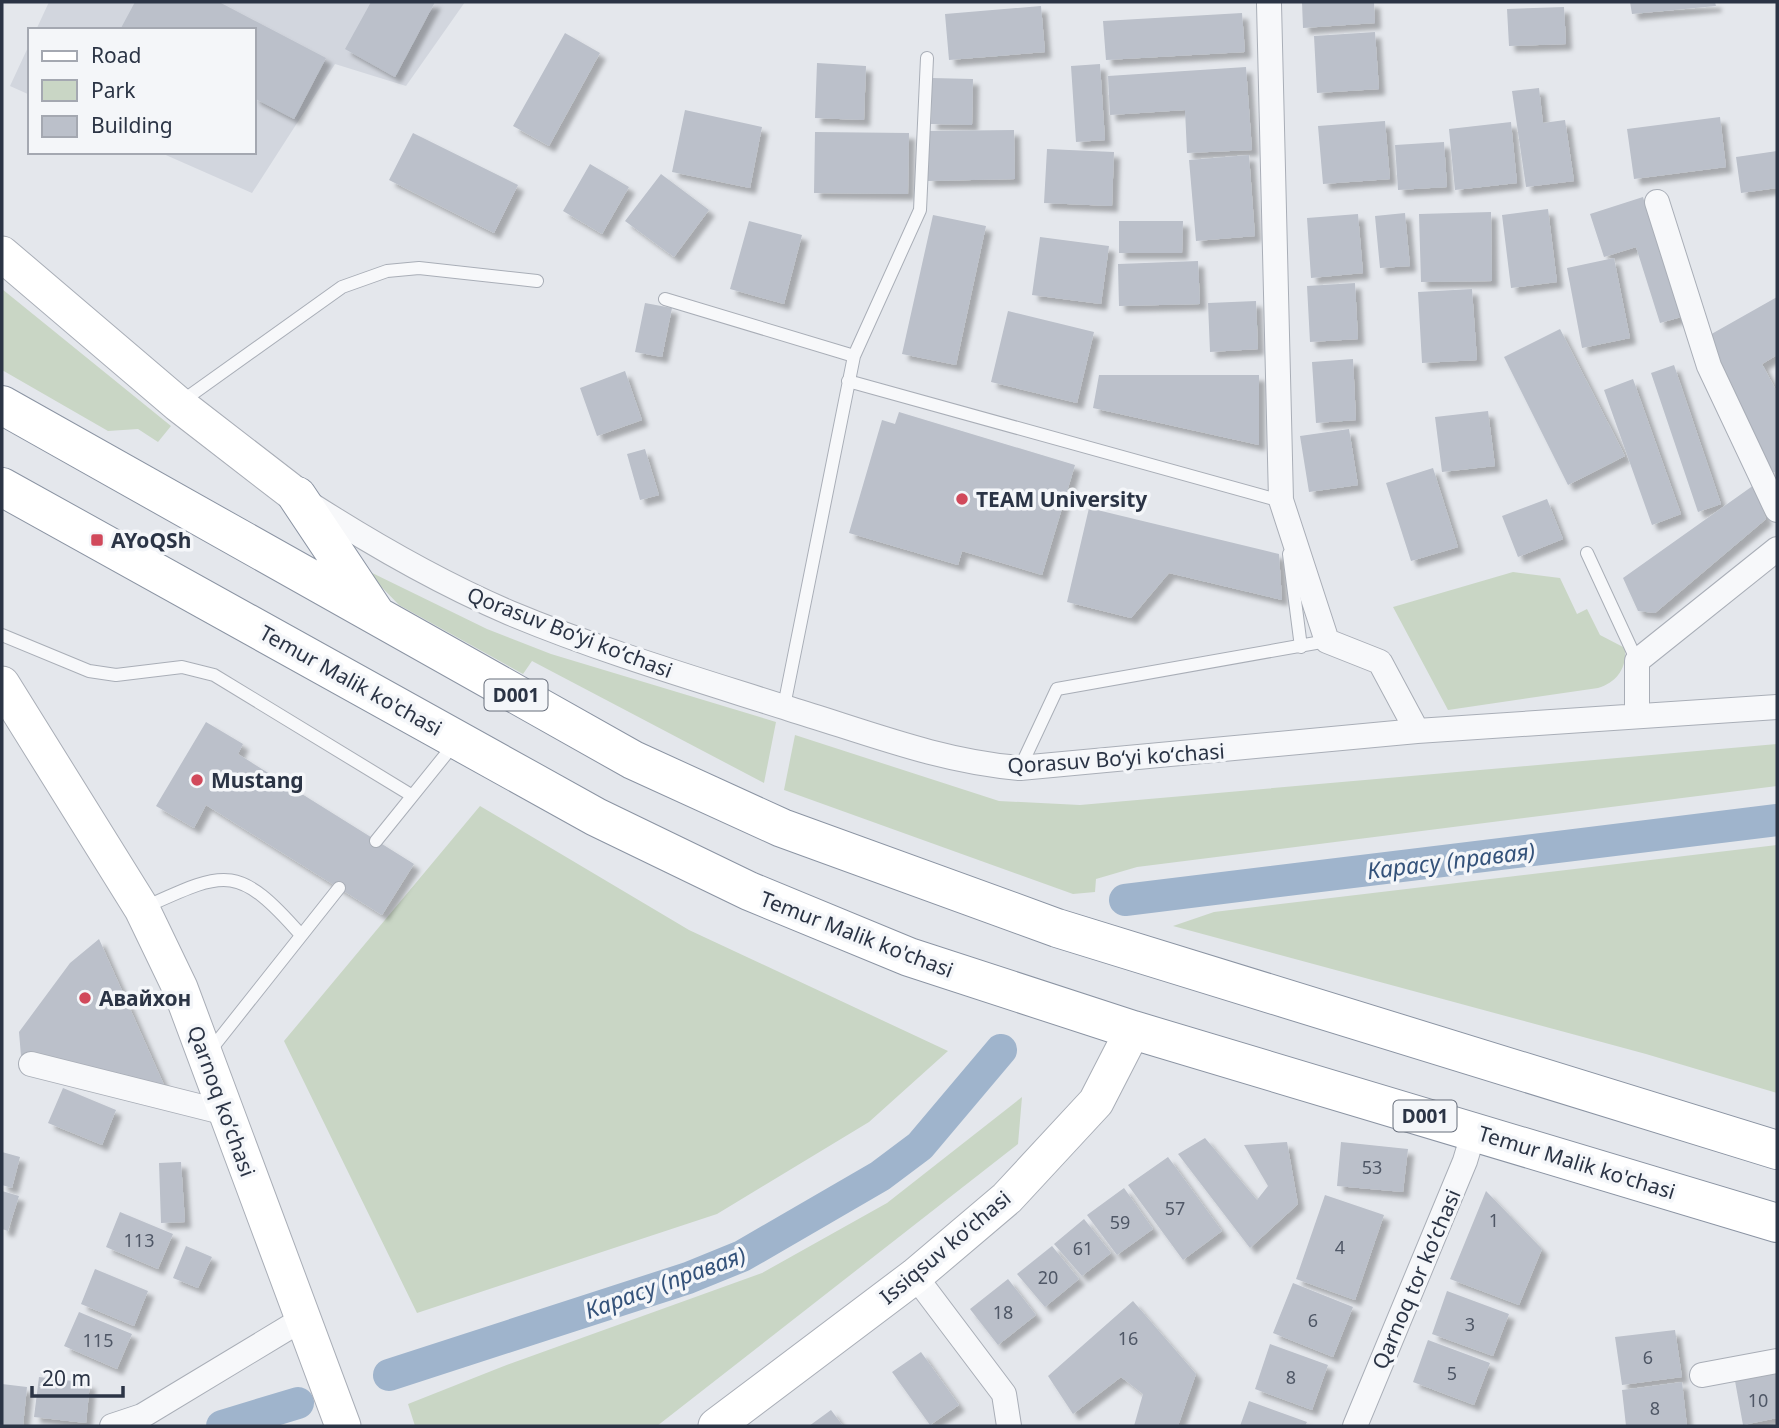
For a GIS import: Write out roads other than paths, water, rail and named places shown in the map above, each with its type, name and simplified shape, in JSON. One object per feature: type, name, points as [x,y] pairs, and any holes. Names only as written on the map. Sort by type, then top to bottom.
[{"type":"highway","name":"D001","points":[[2,405],[380,620],[633,760],[708,796],[871,863],[1057,928],[1777,1150]]},
{"type":"highway","name":"Temur Malik ko'chasi","points":[[2,487],[596,817],[749,891],[897,953],[1133,1030],[1777,1223]]},
{"type":"highway","points":[[297,496],[380,620]]},
{"type":"street","points":[[1269,4],[1281,500],[1327,641],[1380,662],[1417,731]]},
{"type":"street","points":[[1657,202],[1709,366],[1777,510]]},
{"type":"street","points":[[2,254],[178,404],[297,496]]},
{"type":"street","name":"Qorasuv Bo‘yi koʻchasi","points":[[297,496],[431,576],[511,614],[653,666],[929,752],[977,764],[1020,768],[1417,731],[1777,707]]},
{"type":"street","points":[[1637,716],[1637,661],[1777,549]]},
{"type":"street","name":"Qarnoq koʻchasi","points":[[2,684],[142,909],[180,988],[342,1425]]},
{"type":"street","name":"Issiqsuv koʻchasi","points":[[716,1426],[915,1276],[1007,1198],[1096,1102],[1133,1030]]},
{"type":"street","points":[[31,1064],[226,1112]]},
{"type":"street","name":"Qarnoq tor koʻchasi","points":[[1355,1426],[1465,1160],[1474,1131]]},
{"type":"street","points":[[915,1276],[1004,1394],[1009,1426]]},
{"type":"street","points":[[112,1426],[142,1416],[301,1320]]},
{"type":"street","points":[[1702,1375],[1777,1362]]},
{"type":"lane","points":[[784,706],[854,356],[920,210],[928,58]]},
{"type":"lane","points":[[178,404],[342,287],[387,271],[419,268],[537,281]]},
{"type":"lane","points":[[665,299],[854,356]]},
{"type":"lane","points":[[848,381],[1281,500],[1301,647]]},
{"type":"lane","points":[[1587,553],[1637,661]]},
{"type":"lane","points":[[2,635],[89,671],[116,675],[182,667],[214,674],[411,794]]},
{"type":"lane","points":[[1020,768],[1057,689],[1327,641]]},
{"type":"lane","points":[[376,841],[411,794],[458,739]]},
{"type":"lane","points":[[142,909],[204,881],[230,878],[256,890],[277,908],[301,935]]},
{"type":"lane","points":[[206,1055],[338,888]]},
{"type":"waterway","name":"Карасу (правая)","points":[[1125,900],[1777,820]]},
{"type":"waterway","name":"Карасу (правая)","points":[[389,1375],[688,1278],[742,1256],[880,1176],[920,1146],[1001,1050]]},
{"type":"waterway","name":"Карасу (правая)","points":[[222,1426],[298,1403]]},
{"type":"place","name":"TEAM University","points":[[962,499]]},
{"type":"place","name":"AYoQSh","points":[[97,540]]},
{"type":"place","name":"Mustang","points":[[197,780]]},
{"type":"place","name":"Авайхон","points":[[85,998]]}]
